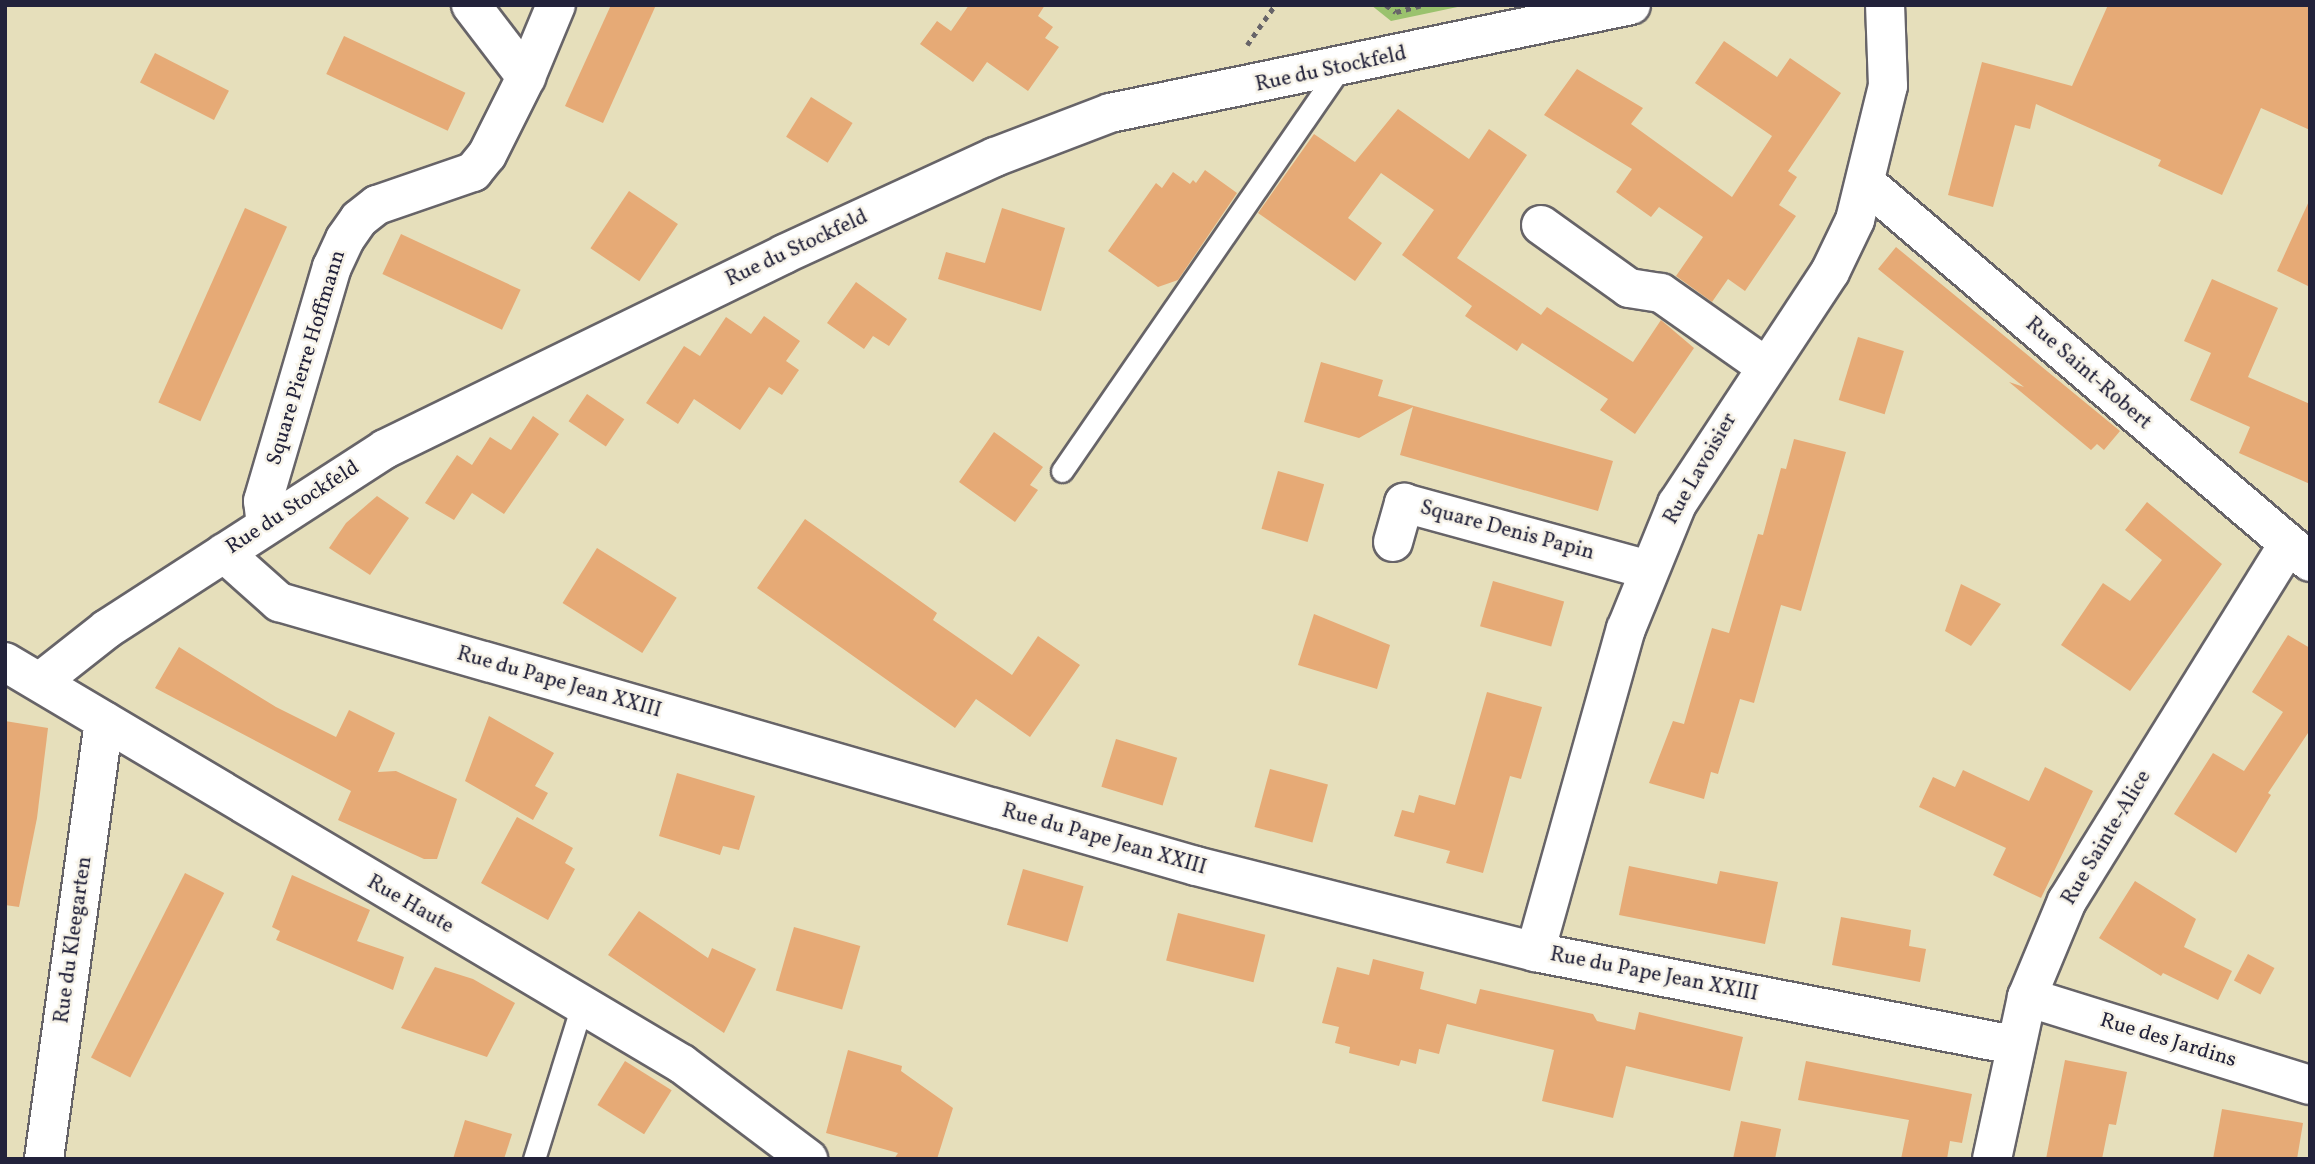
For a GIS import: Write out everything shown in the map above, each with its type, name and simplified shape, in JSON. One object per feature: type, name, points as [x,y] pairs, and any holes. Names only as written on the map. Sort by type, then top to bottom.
[{"type":"street","points":[[471,5],[526,76]]},
{"type":"street","name":"Square Pierre Hoffmann","points":[[266,525],[262,501],[332,267],[345,239],[359,219],[377,205],[473,172],[487,155],[526,76],[556,5]]},
{"type":"street","name":"Rue du Stockfeld","points":[[41,681],[107,629],[385,449],[783,254],[995,157],[1110,113],[1339,69],[1631,5]]},
{"type":"street","name":"Rue Lavoisier","points":[[1535,952],[1609,682],[1649,570],[1691,478],[1830,272],[1867,184],[1888,86],[1885,5]]},
{"type":"street","name":"Rue Saint-Robert","points":[[1867,184],[2299,554]]},
{"type":"street","points":[[1541,225],[1629,288],[1661,293],[1765,366]]},
{"type":"street","name":"Square Denis Papin","points":[[1393,542],[1404,503],[1649,570]]},
{"type":"street","name":"Rue du Pape Jean XXIII","points":[[224,553],[279,603],[1196,866],[1535,952],[2014,1045]]},
{"type":"street","name":"Rue Sainte-Alice","points":[[1992,1159],[2014,1045],[2027,997],[2092,855],[2299,554]]},
{"type":"street","name":"Rue Haute","points":[[5,662],[682,1064],[808,1159]]},
{"type":"street","name":"Rue du Kleegarten","points":[[44,1159],[104,721]]},
{"type":"street","name":"Rue des Jardins","points":[[2027,997],[2310,1085]]},
{"type":"lane","points":[[1062,471],[1339,69]]},
{"type":"lane","points":[[534,1159],[582,1005]]},
{"type":"path","points":[[1386,5],[1396,12],[1423,5]]},
{"type":"green space","points":[[1371,5],[1467,5],[1391,21]]},
{"type":"building","points":[[611,5],[656,5],[603,123],[565,106]]},
{"type":"building","points":[[969,5],[1045,5],[1038,16],[1053,27],[1045,38],[1059,47],[1028,91],[987,62],[973,82],[920,44],[937,21],[951,31]]},
{"type":"building","points":[[2108,5],[2310,5],[2310,130],[2261,108],[2222,195],[2158,166],[2161,160],[2036,104],[2030,129],[2015,125],[1993,207],[1948,195],[1982,62],[2072,86]]},
{"type":"building","points":[[344,36],[465,93],[448,131],[326,74]]},
{"type":"building","points":[[1724,41],[1777,77],[1790,58],[1841,93],[1788,171],[1797,177],[1779,205],[1796,216],[1745,291],[1728,279],[1712,302],[1676,276],[1703,237],[1659,207],[1651,217],[1616,192],[1632,169],[1544,115],[1577,69],[1643,108],[1631,124],[1732,197],[1772,136],[1695,83]]},
{"type":"building","points":[[155,53],[229,91],[214,120],[140,82]]},
{"type":"building","points":[[811,97],[853,123],[828,163],[786,137]]},
{"type":"building","points":[[1398,109],[1469,159],[1489,129],[1527,155],[1457,258],[1541,315],[1547,307],[1633,362],[1661,320],[1694,348],[1635,434],[1600,410],[1608,399],[1522,343],[1517,351],[1465,316],[1472,306],[1402,255],[1434,210],[1381,173],[1348,218],[1382,243],[1355,281],[1258,213],[1314,134],[1355,162]]},
{"type":"building","points":[[1205,170],[1237,193],[1178,280],[1158,287],[1108,251],[1156,183],[1162,188],[1173,172],[1190,184],[1193,180],[1196,183]]},
{"type":"building","points":[[629,191],[678,224],[639,281],[590,248]]},
{"type":"building","points":[[2310,199],[2310,287],[2277,271]]},
{"type":"building","points":[[245,208],[287,227],[200,421],[158,403]]},
{"type":"building","points":[[1002,208],[1065,228],[1041,311],[938,279],[946,252],[985,263]]},
{"type":"building","points":[[401,234],[521,290],[502,330],[382,274]]},
{"type":"building","points":[[1896,247],[2120,431],[2104,450],[2097,444],[2091,450],[2009,382],[2024,387],[1878,269]]},
{"type":"building","points":[[2212,279],[2278,308],[2248,377],[2310,404],[2310,484],[2239,453],[2250,427],[2190,400],[2211,353],[2184,341]]},
{"type":"building","points":[[856,282],[907,319],[889,346],[873,336],[864,349],[827,323]]},
{"type":"building","points":[[764,316],[800,341],[786,361],[799,370],[782,395],[769,387],[740,430],[694,399],[678,424],[646,403],[684,346],[700,356],[726,317],[751,334]]},
{"type":"building","points":[[1858,337],[1904,351],[1885,414],[1839,400]]},
{"type":"building","points":[[1321,362],[1383,380],[1378,396],[1613,461],[1598,511],[1400,455],[1413,407],[1359,438],[1304,422]]},
{"type":"building","points":[[587,394],[624,419],[606,447],[569,421]]},
{"type":"building","points":[[533,416],[559,434],[504,514],[472,493],[454,520],[425,503],[457,455],[472,465],[490,437],[511,450]]},
{"type":"building","points":[[994,432],[1043,467],[1030,485],[1038,490],[1015,522],[959,482]]},
{"type":"building","points":[[1794,439],[1846,452],[1801,611],[1781,605],[1754,703],[1740,699],[1718,774],[1711,772],[1704,799],[1649,783],[1673,721],[1684,724],[1712,628],[1729,633],[1758,534],[1763,535],[1781,468],[1786,469]]},
{"type":"building","points":[[1278,471],[1324,484],[1308,542],[1261,529]]},
{"type":"building","points":[[377,496],[409,518],[370,575],[329,548],[346,523]]},
{"type":"building","points":[[2147,502],[2222,564],[2130,691],[2061,645],[2103,583],[2130,601],[2162,560],[2125,530]]},
{"type":"building","points":[[805,519],[937,613],[933,620],[1012,675],[1038,636],[1080,665],[1030,737],[976,699],[955,728],[757,588]]},
{"type":"building","points":[[597,548],[677,598],[642,653],[563,603]]},
{"type":"building","points":[[1493,581],[1564,601],[1551,647],[1480,626]]},
{"type":"building","points":[[1961,584],[2001,604],[1971,646],[1945,631]]},
{"type":"building","points":[[1314,614],[1390,645],[1377,689],[1298,665]]},
{"type":"building","points":[[2288,635],[2310,648],[2310,730],[2268,793],[2271,795],[2236,853],[2174,814],[2213,753],[2244,771],[2283,712],[2252,692]]},
{"type":"building","points":[[179,647],[276,707],[336,737],[349,710],[395,733],[378,772],[396,771],[457,799],[437,859],[424,859],[338,820],[351,791],[155,688]]},
{"type":"building","points":[[1487,692],[1542,707],[1521,779],[1510,776],[1483,873],[1446,863],[1450,851],[1394,836],[1402,810],[1414,813],[1419,795],[1455,805]]},
{"type":"building","points":[[489,716],[554,753],[535,786],[548,793],[533,820],[465,781]]},
{"type":"building","points":[[5,721],[48,728],[37,818],[19,907],[5,905]]},
{"type":"building","points":[[1116,739],[1177,758],[1163,806],[1101,787]]},
{"type":"building","points":[[2045,767],[2093,791],[2041,898],[1993,875],[2006,848],[1919,807],[1933,777],[1955,787],[1963,770],[2029,801]]},
{"type":"building","points":[[1270,769],[1328,785],[1312,842],[1254,827]]},
{"type":"building","points":[[677,773],[755,796],[739,850],[723,846],[720,855],[659,836]]},
{"type":"building","points":[[517,817],[573,848],[565,863],[575,869],[548,920],[481,883]]},
{"type":"building","points":[[1629,866],[1717,884],[1720,871],[1778,882],[1765,944],[1619,915]]},
{"type":"building","points":[[1023,869],[1084,886],[1068,942],[1007,925]]},
{"type":"building","points":[[185,873],[224,893],[130,1077],[91,1057]]},
{"type":"building","points":[[292,875],[370,910],[357,941],[404,957],[393,990],[276,940],[280,931],[272,927]]},
{"type":"building","points":[[2135,881],[2196,919],[2184,947],[2232,971],[2218,1000],[2163,973],[2161,976],[2099,938]]},
{"type":"building","points":[[639,911],[708,958],[712,948],[756,969],[724,1033],[608,955]]},
{"type":"building","points":[[1178,913],[1265,935],[1253,982],[1166,961]]},
{"type":"building","points":[[1841,917],[1911,930],[1909,946],[1926,949],[1920,982],[1832,965]]},
{"type":"building","points":[[794,927],[860,946],[842,1009],[776,990]]},
{"type":"building","points":[[2248,954],[2274,968],[2260,995],[2234,980]]},
{"type":"building","points":[[1373,959],[1424,972],[1420,989],[1476,1004],[1480,989],[1593,1014],[1597,1021],[1635,1030],[1639,1012],[1743,1037],[1730,1091],[1626,1066],[1613,1118],[1542,1101],[1554,1050],[1447,1024],[1439,1054],[1419,1049],[1416,1064],[1401,1060],[1399,1066],[1349,1053],[1350,1047],[1335,1043],[1339,1027],[1322,1023],[1337,967],[1369,975]]},
{"type":"building","points":[[435,967],[473,979],[515,1003],[487,1057],[401,1028]]},
{"type":"building","points":[[848,1050],[902,1066],[901,1071],[953,1108],[937,1159],[894,1159],[898,1153],[826,1133]]},
{"type":"building","points":[[2065,1060],[2127,1072],[2116,1125],[2109,1124],[2102,1159],[2046,1159]]},
{"type":"building","points":[[625,1061],[672,1090],[644,1134],[597,1105]]},
{"type":"building","points":[[1806,1061],[1972,1094],[1962,1143],[1950,1141],[1947,1159],[1901,1159],[1909,1120],[1798,1100]]},
{"type":"building","points":[[2222,1109],[2303,1123],[2297,1159],[2213,1159]]},
{"type":"building","points":[[465,1120],[512,1134],[504,1159],[453,1159]]},
{"type":"building","points":[[1741,1121],[1781,1129],[1775,1159],[1733,1159]]}]
